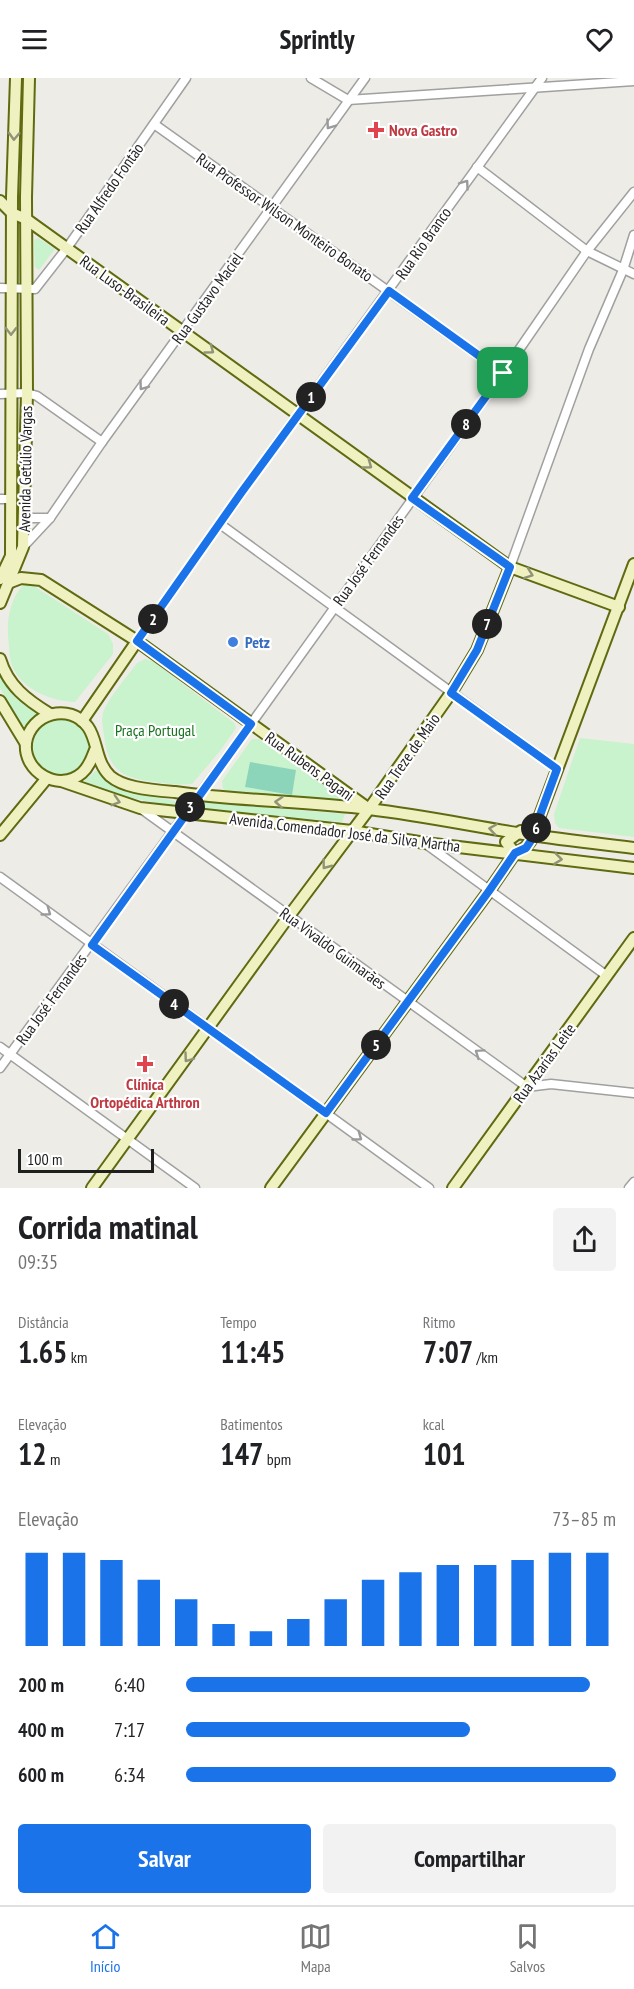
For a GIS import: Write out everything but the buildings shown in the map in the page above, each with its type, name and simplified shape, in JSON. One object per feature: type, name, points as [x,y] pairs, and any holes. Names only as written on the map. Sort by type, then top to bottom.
[{"type":"street","points":[[12,213],[4,200],[16,78]]},
{"type":"street","name":"Avenida Getúlio Vargas","points":[[11,556],[23,547],[27,393],[26,197],[29,78]]},
{"type":"street","name":"Rua Alfredo Fontão","points":[[27,289],[35,289],[67,248],[186,78]]},
{"type":"street","points":[[311,78],[348,100],[634,81]]},
{"type":"street","name":"Rua Gustavo Maciel","points":[[23,547],[51,518],[102,442],[365,78]]},
{"type":"street","name":"Rua Rio Branco","points":[[137,641],[542,78]]},
{"type":"street","name":"Rua Professor Wilson Monteiro Bonato","points":[[154,124],[503,373]]},
{"type":"street","points":[[477,167],[587,251],[634,274]]},
{"type":"street","name":"Rua José Fernandes","points":[[251,724],[503,373],[587,251],[633,196]]},
{"type":"street","points":[[4,200],[26,197]]},
{"type":"street","name":"Avenida Getúlio Vargas","points":[[11,556],[5,499],[5,394],[6,288],[12,213]]},
{"type":"street","name":"Rua Luso-Brasileira","points":[[12,213],[26,219],[67,248],[510,567],[619,607]]},
{"type":"street","name":"Rua Treze de Maio","points":[[92,1188],[369,809],[451,693],[477,650],[510,567],[589,349],[623,270],[634,235]]},
{"type":"street","points":[[6,288],[27,289]]},
{"type":"street","points":[[5,394],[27,393],[37,396],[102,442]]},
{"type":"street","points":[[24,518],[51,518]]},
{"type":"street","points":[[220,524],[557,769]]},
{"type":"street","points":[[4,581],[23,547]]},
{"type":"street","points":[[0,603],[11,556]]},
{"type":"street","points":[[271,1188],[515,853],[526,848],[535,831],[634,564]]},
{"type":"street","name":"Rua Rubens Pagani","points":[[4,581],[21,578],[40,580],[137,641],[369,809]]},
{"type":"street","points":[[82,721],[137,641]]},
{"type":"street","points":[[0,659],[3,670],[14,687],[30,702],[50,714]]},
{"type":"street","points":[[0,701],[26,744]]},
{"type":"street","points":[[62,713],[73,715],[82,721],[92,735],[95,750],[89,765],[82,774],[61,781],[38,773],[27,754],[28,734],[33,725],[50,714],[62,713]]},
{"type":"street","points":[[198,795],[251,724]]},
{"type":"street","name":"Avenida Comendador José da Silva Martha","points":[[95,750],[111,776],[136,787],[198,795],[369,809],[517,833]]},
{"type":"street","points":[[0,835],[47,778]]},
{"type":"street","name":"Avenida Comendador José da Silva Martha","points":[[61,781],[140,808],[352,831],[425,843],[634,868]]},
{"type":"street","name":"Rua José Fernandes","points":[[0,1068],[92,945],[198,795]]},
{"type":"street","name":"Rua Vivaldo Guimarães","points":[[140,808],[527,1087]]},
{"type":"street","points":[[515,853],[507,843],[517,833],[535,831],[634,848]]},
{"type":"street","points":[[425,843],[607,976]]},
{"type":"street","points":[[0,877],[429,1188]]},
{"type":"street","name":"Rua Azarias Leite","points":[[453,1188],[634,938]]},
{"type":"street","points":[[0,1047],[195,1188]]},
{"type":"street","points":[[527,1087],[551,1084],[634,1093]]},
{"type":"street","points":[[629,1188],[634,1182]]},
{"type":"green space","points":[[38,238],[55,249],[39,270],[35,267],[34,240]]},
{"type":"green space","name":"Praça Portugal","points":[[25,583],[29,583],[108,634],[113,644],[113,654],[75,702],[56,699],[37,692],[21,680],[11,663],[8,635],[9,614],[16,594]]},
{"type":"green space","name":"Praça Portugal","points":[[145,659],[154,662],[234,723],[236,728],[192,784],[169,784],[134,778],[113,765],[109,757],[102,718],[105,707],[137,663]]},
{"type":"green space","points":[[0,676],[14,696],[38,713],[25,726],[22,725],[0,688]]},
{"type":"green space","name":"Praça Portugal","points":[[61,719],[72,721],[81,727],[87,736],[89,747],[87,758],[81,767],[72,773],[61,775],[50,773],[41,767],[35,758],[33,747],[35,736],[41,727],[50,721]]},
{"type":"green space","points":[[580,738],[634,744],[634,837],[559,828],[555,823],[554,814]]},
{"type":"green space","name":"Praça Portugal","points":[[252,739],[259,739],[339,796],[342,802],[223,789],[222,781]]},
{"type":"green space","points":[[250,762],[296,770],[292,795],[245,787]]},
{"type":"green space","name":"Praça Portugal","points":[[98,769],[115,787],[132,793],[175,801],[175,806],[113,794],[90,786],[84,781]]},
{"type":"green space","points":[[205,802],[345,814],[342,822],[207,810],[204,807]]},
{"type":"place","name":"Nova Gastro","points":[[376,130]]},
{"type":"place","name":"Petz","points":[[233,642]]},
{"type":"place","name":"Clínica Ortopédica Arthron","points":[[145,1064]]},
{"type":"route","points":[[389,291],[503,373],[412,498],[510,567],[477,650],[451,693],[557,769],[534,836],[526,848],[515,853],[326,1113],[92,945],[251,724],[137,641],[241,493],[389,291]]}]
